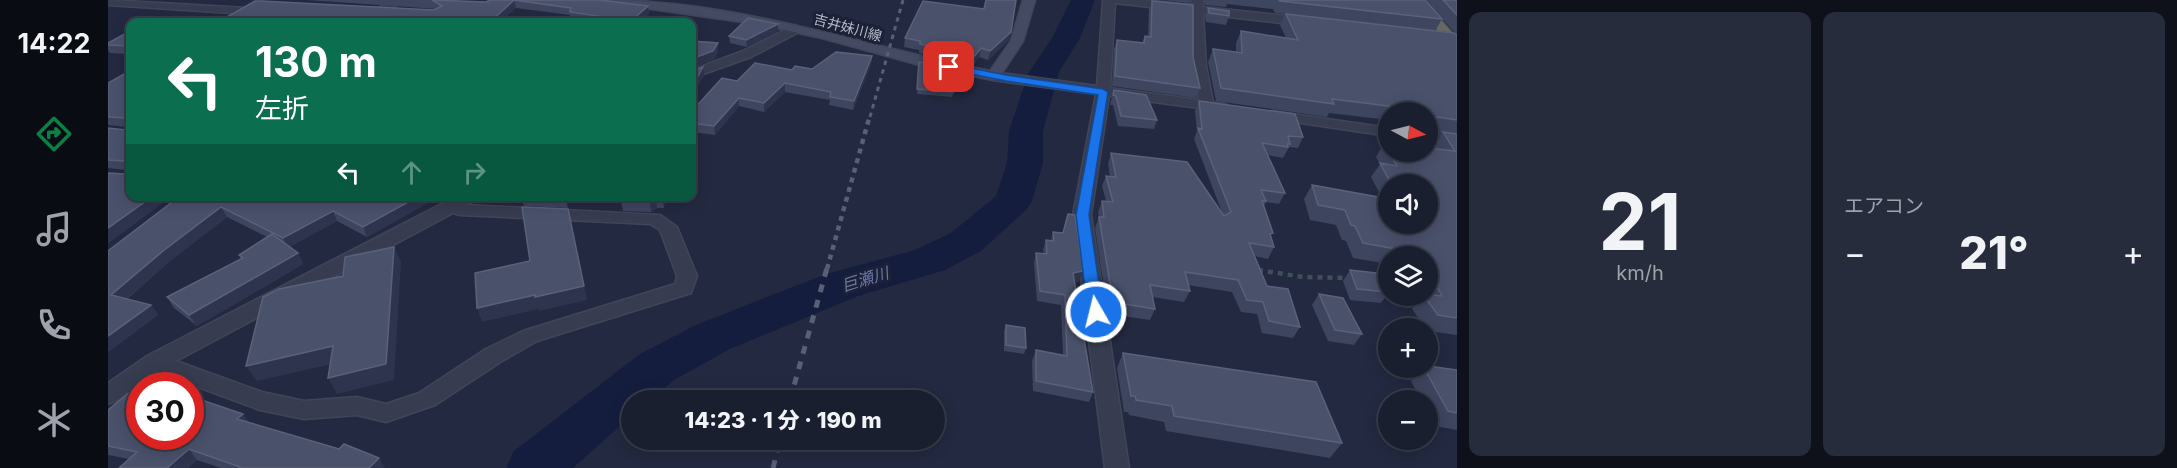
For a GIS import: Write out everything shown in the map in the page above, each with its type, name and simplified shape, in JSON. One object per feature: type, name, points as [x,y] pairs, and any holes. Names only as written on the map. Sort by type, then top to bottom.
[{"type":"highway","points":[[1418,0],[1454,43]]},
{"type":"main road","name":"吉井妹川線","points":[[609,0],[758,21],[927,63],[1000,77]]},
{"type":"main road","points":[[1000,77],[1017,41],[1029,0]]},
{"type":"street","points":[[397,0],[377,9],[405,11]]},
{"type":"street","points":[[1109,0],[1082,215],[1117,468]]},
{"type":"street","points":[[1115,0],[1198,5],[1313,23]]},
{"type":"street","points":[[108,2],[251,9],[234,18]]},
{"type":"street","points":[[1198,5],[1199,66],[1207,105]]},
{"type":"street","points":[[696,73],[747,54],[795,29]]},
{"type":"street","points":[[1428,36],[1454,43]]},
{"type":"street","points":[[1000,77],[1230,109]]},
{"type":"street","points":[[1254,112],[1378,130]]},
{"type":"street","points":[[1438,139],[1457,142]]},
{"type":"street","points":[[155,362],[260,401],[304,410],[357,406],[386,412],[427,399],[494,355],[530,336],[684,288],[687,276],[668,227],[654,219],[460,210],[463,201]]},
{"type":"street","points":[[108,395],[155,362],[463,201]]},
{"type":"path","points":[[1248,269],[1303,277],[1357,278]]},
{"type":"path","points":[[1368,278],[1378,278]]},
{"type":"building","points":[[432,0],[486,2],[514,0],[494,18],[225,18],[255,1],[434,10],[442,6]]},
{"type":"building","points":[[514,0],[600,0],[648,6],[634,18],[611,18],[570,12],[571,8]]},
{"type":"building","points":[[986,0],[1016,0],[1011,32],[990,51],[981,48],[975,56],[920,44],[920,41],[905,38],[923,1],[984,9]]},
{"type":"building","points":[[1425,0],[1442,19],[1280,1]]},
{"type":"building","points":[[1443,0],[1457,0],[1457,15]]},
{"type":"building","points":[[1152,1],[1193,5],[1193,57],[1200,88],[1115,76],[1117,40],[1144,43],[1145,36],[1151,37]]},
{"type":"building","points":[[1208,8],[1229,11],[1229,16],[1209,13]]},
{"type":"building","points":[[1286,14],[1454,33],[1457,35],[1457,120],[1438,117],[1438,102],[1378,102],[1378,105],[1332,99],[1334,104],[1221,88],[1213,49],[1242,53],[1241,31],[1298,40]]},
{"type":"building","points":[[748,18],[778,24],[746,40],[729,36]]},
{"type":"building","points":[[126,33],[126,46],[108,45]]},
{"type":"building","points":[[696,41],[718,43],[713,51],[696,57]]},
{"type":"building","points":[[836,52],[872,56],[854,101],[830,97],[831,92],[785,83],[764,103],[739,98],[714,126],[696,124],[696,107],[722,78],[737,81],[755,63],[792,70],[795,66],[812,69]]},
{"type":"building","points":[[919,62],[967,72],[953,92],[917,89]]},
{"type":"building","points":[[703,67],[696,80],[696,70]]},
{"type":"building","points":[[126,73],[126,118],[108,117],[108,83]]},
{"type":"building","points":[[1114,90],[1146,95],[1157,120],[1121,116],[1116,96],[1113,95]]},
{"type":"building","points":[[1199,101],[1295,114],[1303,137],[1288,136],[1290,144],[1287,144],[1288,147],[1262,143],[1285,193],[1261,190],[1266,201],[1262,201],[1273,233],[1270,234],[1274,247],[1249,243],[1267,286],[1288,289],[1300,327],[1269,321],[1263,302],[1247,300],[1238,280],[1185,272],[1190,291],[1150,285],[1155,309],[1113,302],[1099,217],[1104,217],[1102,201],[1113,202],[1106,176],[1116,177],[1111,153],[1187,162],[1224,216],[1231,212],[1198,128],[1202,129]]},
{"type":"building","points":[[108,128],[126,130],[126,201],[146,201],[108,228],[108,173],[125,174],[125,161],[108,160]]},
{"type":"building","points":[[1443,132],[1457,134],[1457,318],[1438,315],[1431,306],[1438,306],[1438,296],[1442,296],[1438,289],[1438,246],[1380,246],[1363,243],[1355,226],[1351,225],[1345,210],[1318,205],[1312,185],[1378,197],[1378,234],[1438,234],[1438,174],[1386,174],[1380,163],[1397,166],[1395,162],[1438,162],[1438,149],[1455,151]]},
{"type":"building","points":[[173,201],[410,201],[363,227],[333,211],[283,238],[221,207],[163,251],[111,295],[151,305],[108,336],[108,251]]},
{"type":"building","points":[[522,207],[568,209],[584,286],[477,308],[475,273],[530,261]]},
{"type":"building","points":[[1068,214],[1075,215],[1083,271],[1073,273],[1093,392],[1036,381],[1036,350],[1067,356],[1065,295],[1040,291],[1036,253],[1047,254],[1046,240],[1054,241],[1053,232],[1063,233]]},
{"type":"building","points":[[272,234],[298,253],[189,315],[167,297],[243,258],[239,255]]},
{"type":"building","points":[[394,247],[386,364],[328,378],[333,346],[246,366],[263,297],[279,289],[343,276],[345,257]]},
{"type":"building","points":[[1350,270],[1376,273],[1378,291],[1357,289]]},
{"type":"building","points":[[1319,294],[1343,298],[1362,334],[1335,330]]},
{"type":"building","points":[[1006,325],[1025,328],[1026,348],[1006,345]]},
{"type":"building","points":[[1123,353],[1316,382],[1342,443],[1174,416],[1172,406],[1136,400],[1135,396],[1131,396]]},
{"type":"building","points":[[1438,367],[1457,370],[1457,413],[1448,411],[1430,378],[1438,378]]},
{"type":"building","points":[[126,395],[126,450],[108,446],[108,410]]},
{"type":"building","points":[[204,401],[243,414],[237,419],[339,449],[344,444],[379,458],[369,468],[243,468],[192,450],[204,450]]},
{"type":"building","points":[[127,450],[188,450],[167,468],[119,468],[137,452]]},
{"type":"waterway","name":"巨瀬川","points":[[534,468],[657,367],[713,337],[842,285],[930,260],[966,242],[1013,201],[1025,163],[1026,131],[1044,72],[1066,38],[1083,0]]},
{"type":"railway","points":[[870,117],[903,0]]},
{"type":"railway","points":[[827,269],[870,115]]},
{"type":"railway","points":[[793,390],[827,268]]},
{"type":"railway","points":[[773,468],[778,450]]},
{"type":"route","points":[[949,67],[1103,92],[1082,215],[1096,312]]}]
